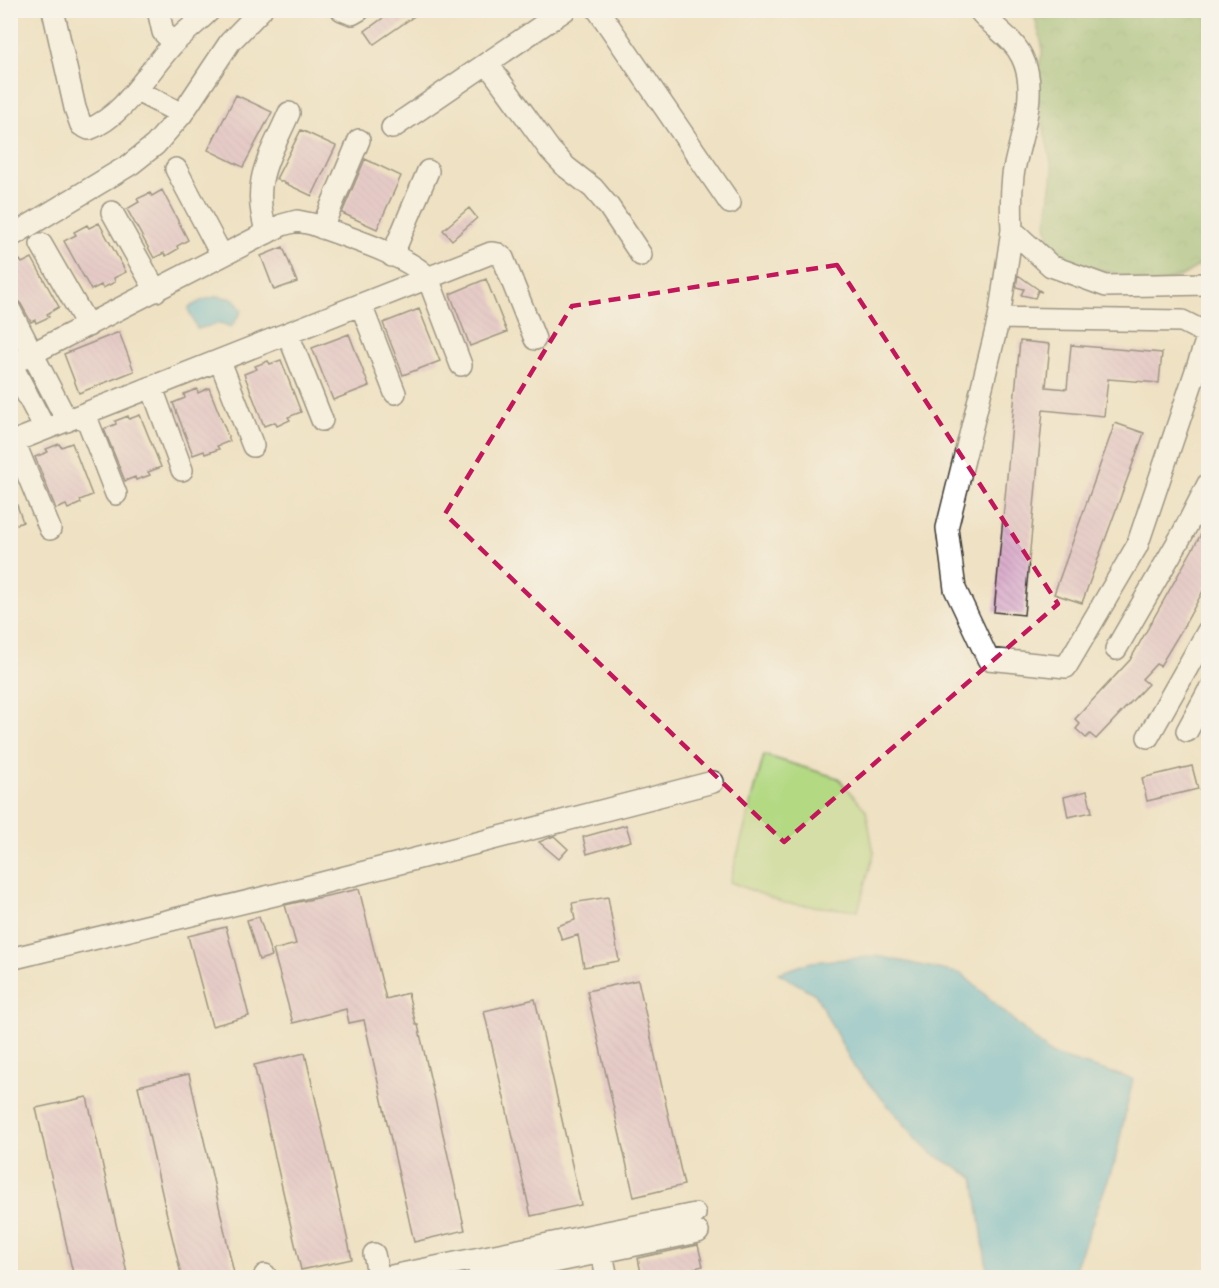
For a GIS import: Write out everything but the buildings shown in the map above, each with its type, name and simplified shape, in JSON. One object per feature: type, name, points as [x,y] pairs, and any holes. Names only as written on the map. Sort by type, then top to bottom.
[{"type":"street","points":[[53,10],[75,108],[81,125],[89,129],[100,125],[137,91],[174,43],[210,10]]},
{"type":"street","points":[[158,10],[163,32],[174,43]]},
{"type":"street","points":[[10,237],[130,164],[154,145],[182,114],[230,42],[261,10]]},
{"type":"street","points":[[342,10],[352,14],[359,10]]},
{"type":"street","points":[[392,128],[565,10]]},
{"type":"street","points":[[598,10],[730,203]]},
{"type":"street","points":[[979,10],[1009,39],[1022,56],[1028,72],[1029,99],[1013,175],[1012,230],[999,318],[947,528],[955,589],[988,659],[1066,667],[1137,546],[1209,334],[1182,321],[999,318]]},
{"type":"street","points":[[488,63],[550,150],[566,167],[593,188],[609,207],[641,255]]},
{"type":"street","points":[[137,91],[182,114]]},
{"type":"street","points":[[267,233],[262,216],[260,186],[262,174],[290,113]]},
{"type":"street","points":[[322,228],[359,140]]},
{"type":"street","points":[[176,169],[222,256]]},
{"type":"street","points":[[392,256],[428,171]]},
{"type":"street","points":[[112,212],[156,291]]},
{"type":"street","points":[[45,429],[11,364],[293,221],[307,222],[413,264],[428,278],[461,365]]},
{"type":"street","points":[[1012,230],[1051,267],[1106,286],[1209,284]]},
{"type":"street","points":[[41,244],[88,326]]},
{"type":"street","points":[[50,529],[12,442],[361,304],[495,253],[503,258],[535,339]]},
{"type":"street","points":[[361,304],[395,393]]},
{"type":"street","points":[[10,310],[33,354],[76,417],[116,494]]},
{"type":"street","points":[[288,334],[322,420]]},
{"type":"street","points":[[220,361],[254,446]]},
{"type":"street","points":[[152,388],[182,470]]},
{"type":"street","points":[[1116,649],[1209,484]]},
{"type":"street","points":[[1148,737],[1209,631]]},
{"type":"street","points":[[1187,731],[1209,692]]},
{"type":"street","points":[[10,959],[299,889],[713,782]]},
{"type":"street","points":[[374,1254],[381,1278],[486,1266],[598,1235],[696,1223]]},
{"type":"street","points":[[598,1235],[607,1278]]},
{"type":"highlighted area","points":[[837,265],[1058,604],[784,842],[445,514],[572,306]]},
{"type":"green space","points":[[1033,11],[1208,11],[1208,260],[1182,276],[1155,284],[1070,262],[1060,257],[1052,248],[1046,225],[1053,172],[1034,80],[1042,55],[1042,45]]},
{"type":"green space","points":[[764,755],[838,778],[866,810],[874,853],[858,911],[784,903],[730,882]]},
{"type":"water","points":[[218,296],[234,299],[242,311],[231,327],[221,323],[197,329],[189,307]]},
{"type":"water","points":[[878,956],[962,974],[1051,1054],[1133,1079],[1115,1161],[1072,1277],[988,1277],[974,1178],[928,1151],[854,1067],[815,994],[778,973],[811,962]]}]
